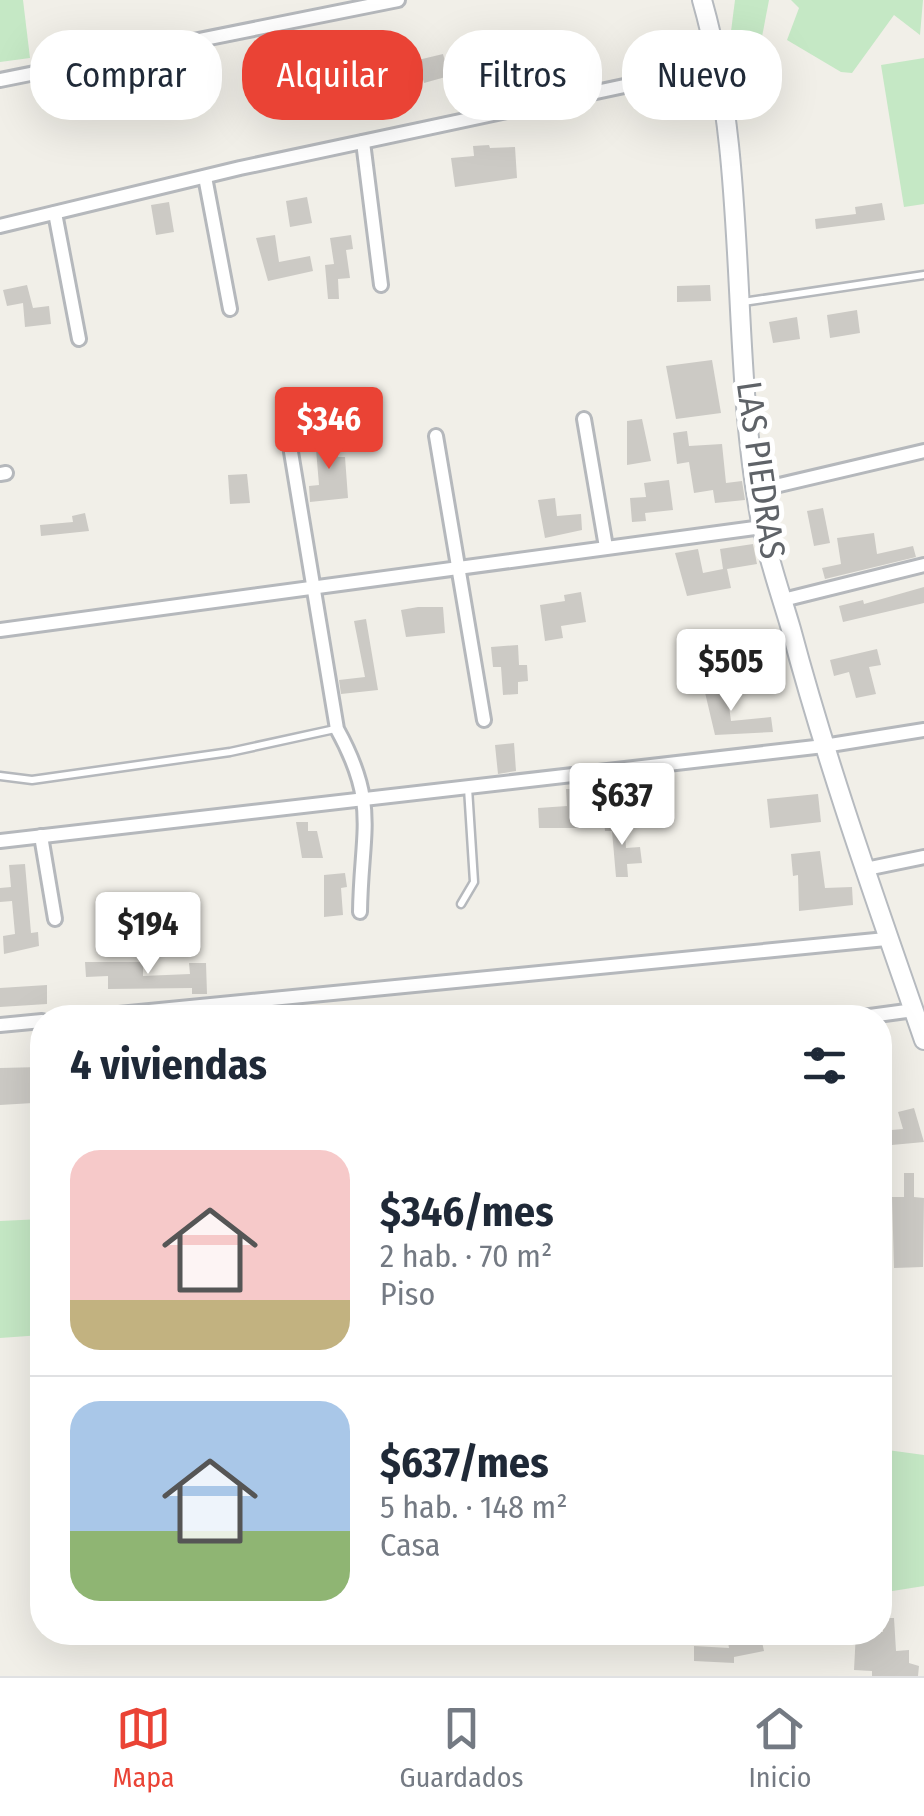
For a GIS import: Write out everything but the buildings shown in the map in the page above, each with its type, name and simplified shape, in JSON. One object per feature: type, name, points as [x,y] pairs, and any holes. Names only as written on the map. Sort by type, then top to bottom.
[{"type":"street","points":[[0,80],[398,0]]},
{"type":"street","name":"LAS PIEDRAS","points":[[702,0],[709,30]]},
{"type":"street","points":[[0,226],[205,176],[622,87]]},
{"type":"street","name":"LAS PIEDRAS","points":[[723,120],[762,527],[824,746],[886,939],[919,1010],[924,1040]]},
{"type":"street","points":[[363,142],[380,285]]},
{"type":"street","points":[[205,176],[230,308]]},
{"type":"street","points":[[55,213],[79,339]]},
{"type":"street","points":[[584,420],[606,547]]},
{"type":"street","points":[[436,436],[484,720]]},
{"type":"street","points":[[758,490],[924,451]]},
{"type":"street","points":[[291,452],[336,729],[356,764],[366,798],[360,912]]},
{"type":"street","points":[[0,630],[762,527]]},
{"type":"street","points":[[783,600],[924,565]]},
{"type":"street","points":[[0,841],[824,746],[924,730]]},
{"type":"street","points":[[41,836],[55,918]]},
{"type":"street","points":[[866,869],[924,857]]},
{"type":"street","points":[[211,1005],[886,939]]},
{"type":"street","points":[[892,1013],[919,1010]]},
{"type":"street","points":[[0,1025],[30,1022]]},
{"type":"lane","points":[[742,302],[924,275]]},
{"type":"lane","points":[[0,776],[32,780],[212,754],[336,729]]},
{"type":"lane","points":[[461,904],[474,882],[468,787]]},
{"type":"green space","points":[[0,0],[23,0],[30,58],[0,62]]},
{"type":"green space","points":[[735,0],[769,0],[763,30],[731,30]]},
{"type":"green space","points":[[791,0],[923,0],[920,35],[894,15],[852,73],[841,72],[787,40],[799,8]]},
{"type":"green space","points":[[924,58],[924,204],[904,207],[881,65]]},
{"type":"green space","points":[[30,1220],[30,1336],[0,1338],[0,1221]]},
{"type":"green space","points":[[892,1451],[924,1455],[924,1586],[892,1591]]}]
